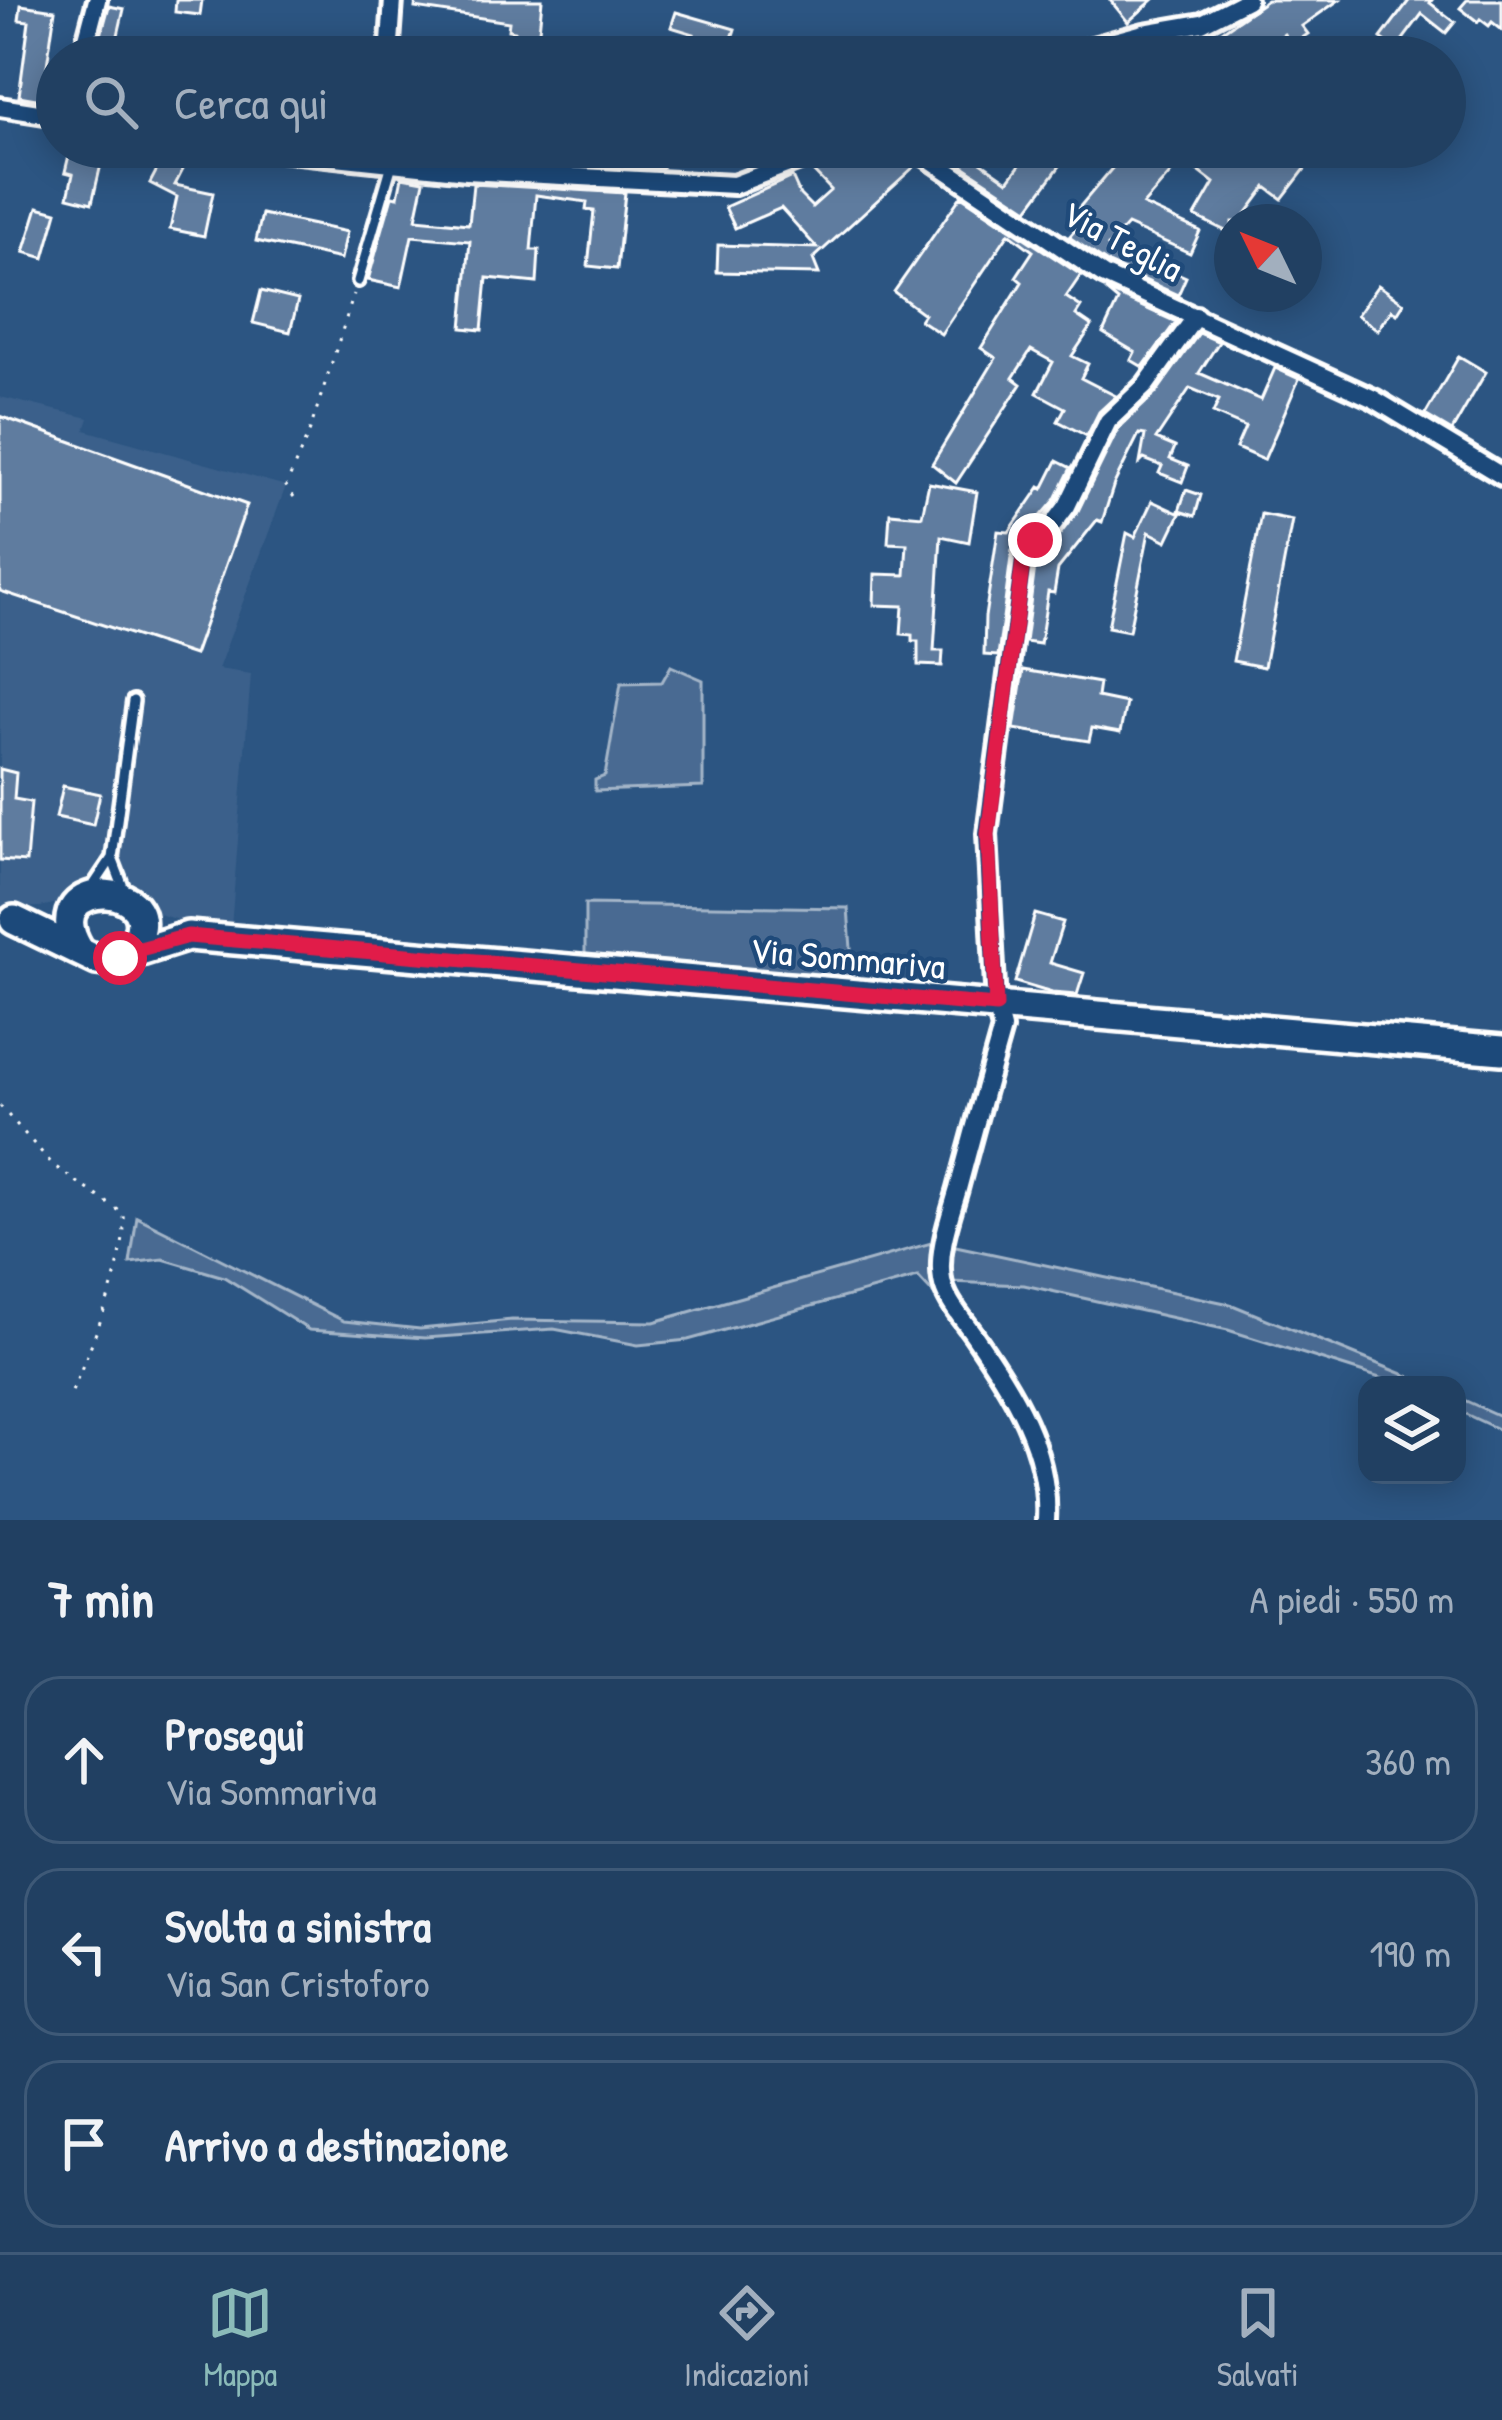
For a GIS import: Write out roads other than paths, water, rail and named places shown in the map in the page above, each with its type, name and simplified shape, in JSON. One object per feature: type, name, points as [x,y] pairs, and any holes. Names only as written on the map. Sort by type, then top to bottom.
[{"type":"main road","points":[[107,892],[132,904],[140,931],[129,952],[98,960],[7,920],[107,892]]},
{"type":"main road","points":[[78,948],[70,927],[81,902]]},
{"type":"main road","name":"Via Sommariva","points":[[132,904],[188,936]]},
{"type":"main road","name":"Via Sommariva","points":[[129,952],[188,936],[1502,1049]]},
{"type":"street","points":[[88,36],[97,0]]},
{"type":"street","points":[[391,36],[394,0]]},
{"type":"street","points":[[1132,36],[1202,23],[1247,0]]},
{"type":"street","points":[[0,107],[36,113]]},
{"type":"street","points":[[489,168],[644,183],[734,185],[778,168]]},
{"type":"street","name":"Via Teglia","points":[[943,168],[1103,275],[1406,416],[1502,476]]},
{"type":"street","points":[[1046,1520],[1048,1491],[1026,1419],[950,1302],[942,1281],[946,1232],[1002,1029],[996,1006],[988,834],[1024,553],[1067,506],[1108,422],[1146,386],[1196,316]]},
{"type":"lane","points":[[358,280],[383,168]]},
{"type":"lane","points":[[81,902],[112,858],[133,701]]},
{"type":"lane","points":[[112,858],[132,904]]}]
